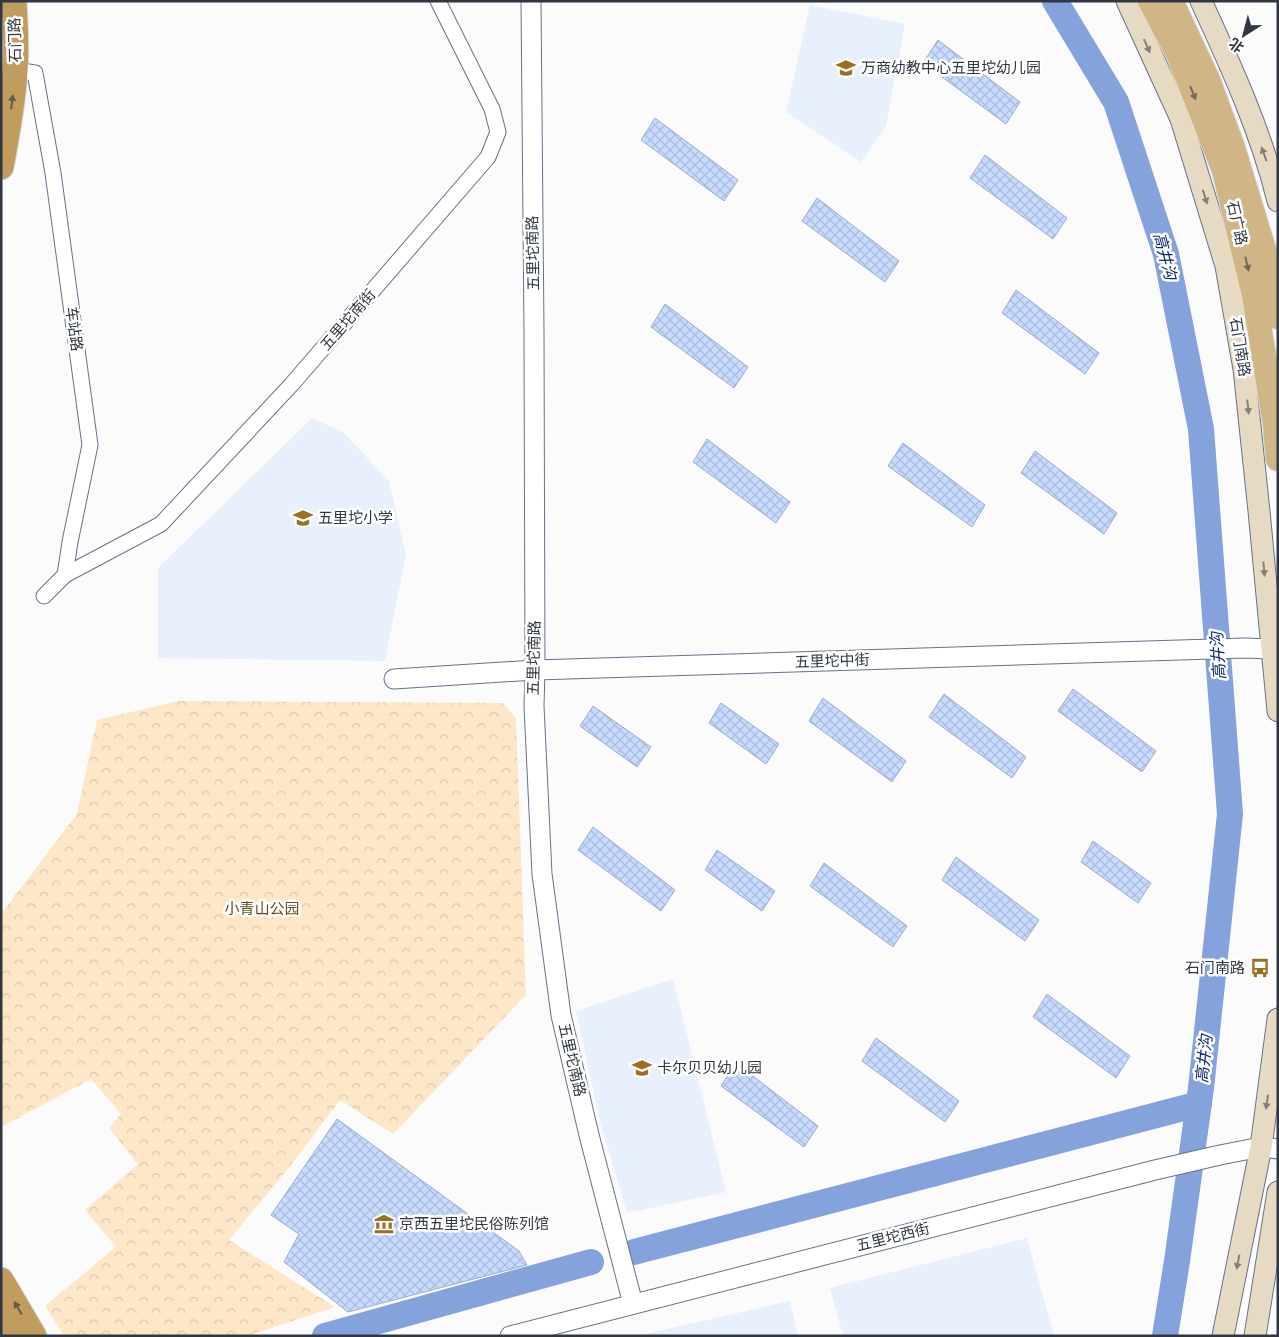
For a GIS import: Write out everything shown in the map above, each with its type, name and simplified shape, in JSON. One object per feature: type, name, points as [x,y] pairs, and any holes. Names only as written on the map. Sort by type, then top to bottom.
[{"type":"highway","name":"石门路","points":[[1,167],[12,105],[15,70],[14,1]]},
{"type":"highway","points":[[1,1280],[34,1336]]},
{"type":"highway","points":[[1,1319],[11,1336]]},
{"type":"main road","points":[[1,6],[5,1]]},
{"type":"main road","name":"石门南路","points":[[1127,1],[1180,119],[1226,266],[1244,369],[1278,711]]},
{"type":"main road","name":"石广路","points":[[1150,1],[1179,56],[1224,170],[1254,295],[1275,424],[1278,459]]},
{"type":"main road","name":"石广路","points":[[1171,1],[1208,80],[1233,148],[1268,263],[1278,317]]},
{"type":"main road","points":[[1201,1],[1238,80],[1272,176],[1278,201]]},
{"type":"main road","points":[[1223,1336],[1269,1148],[1278,1019]]},
{"type":"main road","points":[[1255,1336],[1278,1192]]},
{"type":"street","name":"五里坨南街","points":[[65,575],[161,524],[292,384],[488,157],[498,132],[492,109],[438,1]]},
{"type":"street","name":"五里坨南路","points":[[531,1],[534,332],[534,706],[542,874],[561,1015],[589,1135],[633,1304]]},
{"type":"street","name":"车站路","points":[[15,70],[35,73],[53,173],[90,445],[65,575]]},
{"type":"street","points":[[44,596],[65,575]]},
{"type":"street","name":"五里坨中街","points":[[394,679],[535,670],[1245,648],[1271,649]]},
{"type":"street","name":"五里坨西街","points":[[510,1336],[1155,1170],[1220,1155],[1269,1148]]},
{"type":"shaded area","name":"万商幼教中心五里坨幼儿园","points":[[810,5],[905,24],[886,126],[861,162],[786,112]]},
{"type":"shaded area","name":"五里坨小学","points":[[312,418],[343,432],[389,481],[406,555],[385,661],[158,658],[158,568]]},
{"type":"shaded area","name":"卡尔贝贝幼儿园","points":[[673,979],[726,1192],[627,1213],[601,1125],[576,1011]]},
{"type":"shaded area","points":[[1027,1238],[1054,1336],[843,1336],[830,1288]]},
{"type":"shaded area","points":[[790,1301],[798,1336],[636,1336]]},
{"type":"green space","name":"小青山公园","points":[[179,701],[503,703],[516,718],[526,995],[393,1134],[340,1100],[287,1170],[229,1240],[335,1307],[247,1336],[64,1336],[45,1306],[116,1247],[85,1210],[138,1164],[109,1128],[121,1114],[91,1079],[1,1127],[1,914],[77,814],[97,720]]},
{"type":"building","points":[[938,40],[1020,102],[1006,124],[923,63]]},
{"type":"building","points":[[655,118],[738,180],[724,201],[641,140]]},
{"type":"building","points":[[985,155],[1067,218],[1053,239],[970,178]]},
{"type":"building","points":[[817,198],[899,261],[885,282],[802,221]]},
{"type":"building","points":[[1016,290],[1099,353],[1085,374],[1002,313]]},
{"type":"building","points":[[665,304],[748,367],[734,388],[651,327]]},
{"type":"building","points":[[707,439],[790,502],[776,523],[693,462]]},
{"type":"building","points":[[903,443],[985,505],[972,527],[888,466]]},
{"type":"building","points":[[1035,451],[1117,513],[1104,534],[1021,473]]},
{"type":"building","points":[[1073,689],[1156,751],[1142,772],[1058,711]]},
{"type":"building","points":[[944,694],[1026,757],[1012,778],[929,717]]},
{"type":"building","points":[[823,698],[906,761],[892,782],[809,721]]},
{"type":"building","points":[[721,703],[779,744],[766,764],[709,723]]},
{"type":"building","points":[[593,706],[651,747],[637,767],[580,726]]},
{"type":"building","points":[[593,827],[675,890],[661,911],[578,850]]},
{"type":"building","points":[[1093,841],[1151,883],[1138,903],[1081,862]]},
{"type":"building","points":[[717,850],[775,891],[762,911],[705,870]]},
{"type":"building","points":[[956,857],[1039,920],[1025,941],[942,880]]},
{"type":"building","points":[[824,863],[907,926],[893,947],[810,886]]},
{"type":"building","points":[[1047,994],[1130,1056],[1116,1078],[1033,1017]]},
{"type":"building","points":[[876,1038],[959,1101],[945,1122],[862,1061]]},
{"type":"building","points":[[736,1063],[818,1126],[804,1147],[721,1086]]},
{"type":"building","name":"京西五里坨民俗陈列馆","points":[[337,1119],[519,1251],[527,1265],[348,1312],[284,1262],[299,1234],[271,1215]]},
{"type":"waterway","name":"高井沟","points":[[1055,1],[1116,102],[1166,254],[1201,429],[1230,814],[1201,1088],[1165,1336]]},
{"type":"waterway","points":[[634,1252],[1199,1104]]},
{"type":"waterway","points":[[325,1336],[591,1262]]},
{"type":"place","name":"万商幼教中心五里坨幼儿园","points":[[846,68]]},
{"type":"place","name":"五里坨小学","points":[[303,518]]},
{"type":"place","name":"石门南路","points":[[1260,968]]},
{"type":"place","name":"卡尔贝贝幼儿园","points":[[642,1068]]},
{"type":"place","name":"京西五里坨民俗陈列馆","points":[[384,1224]]}]
